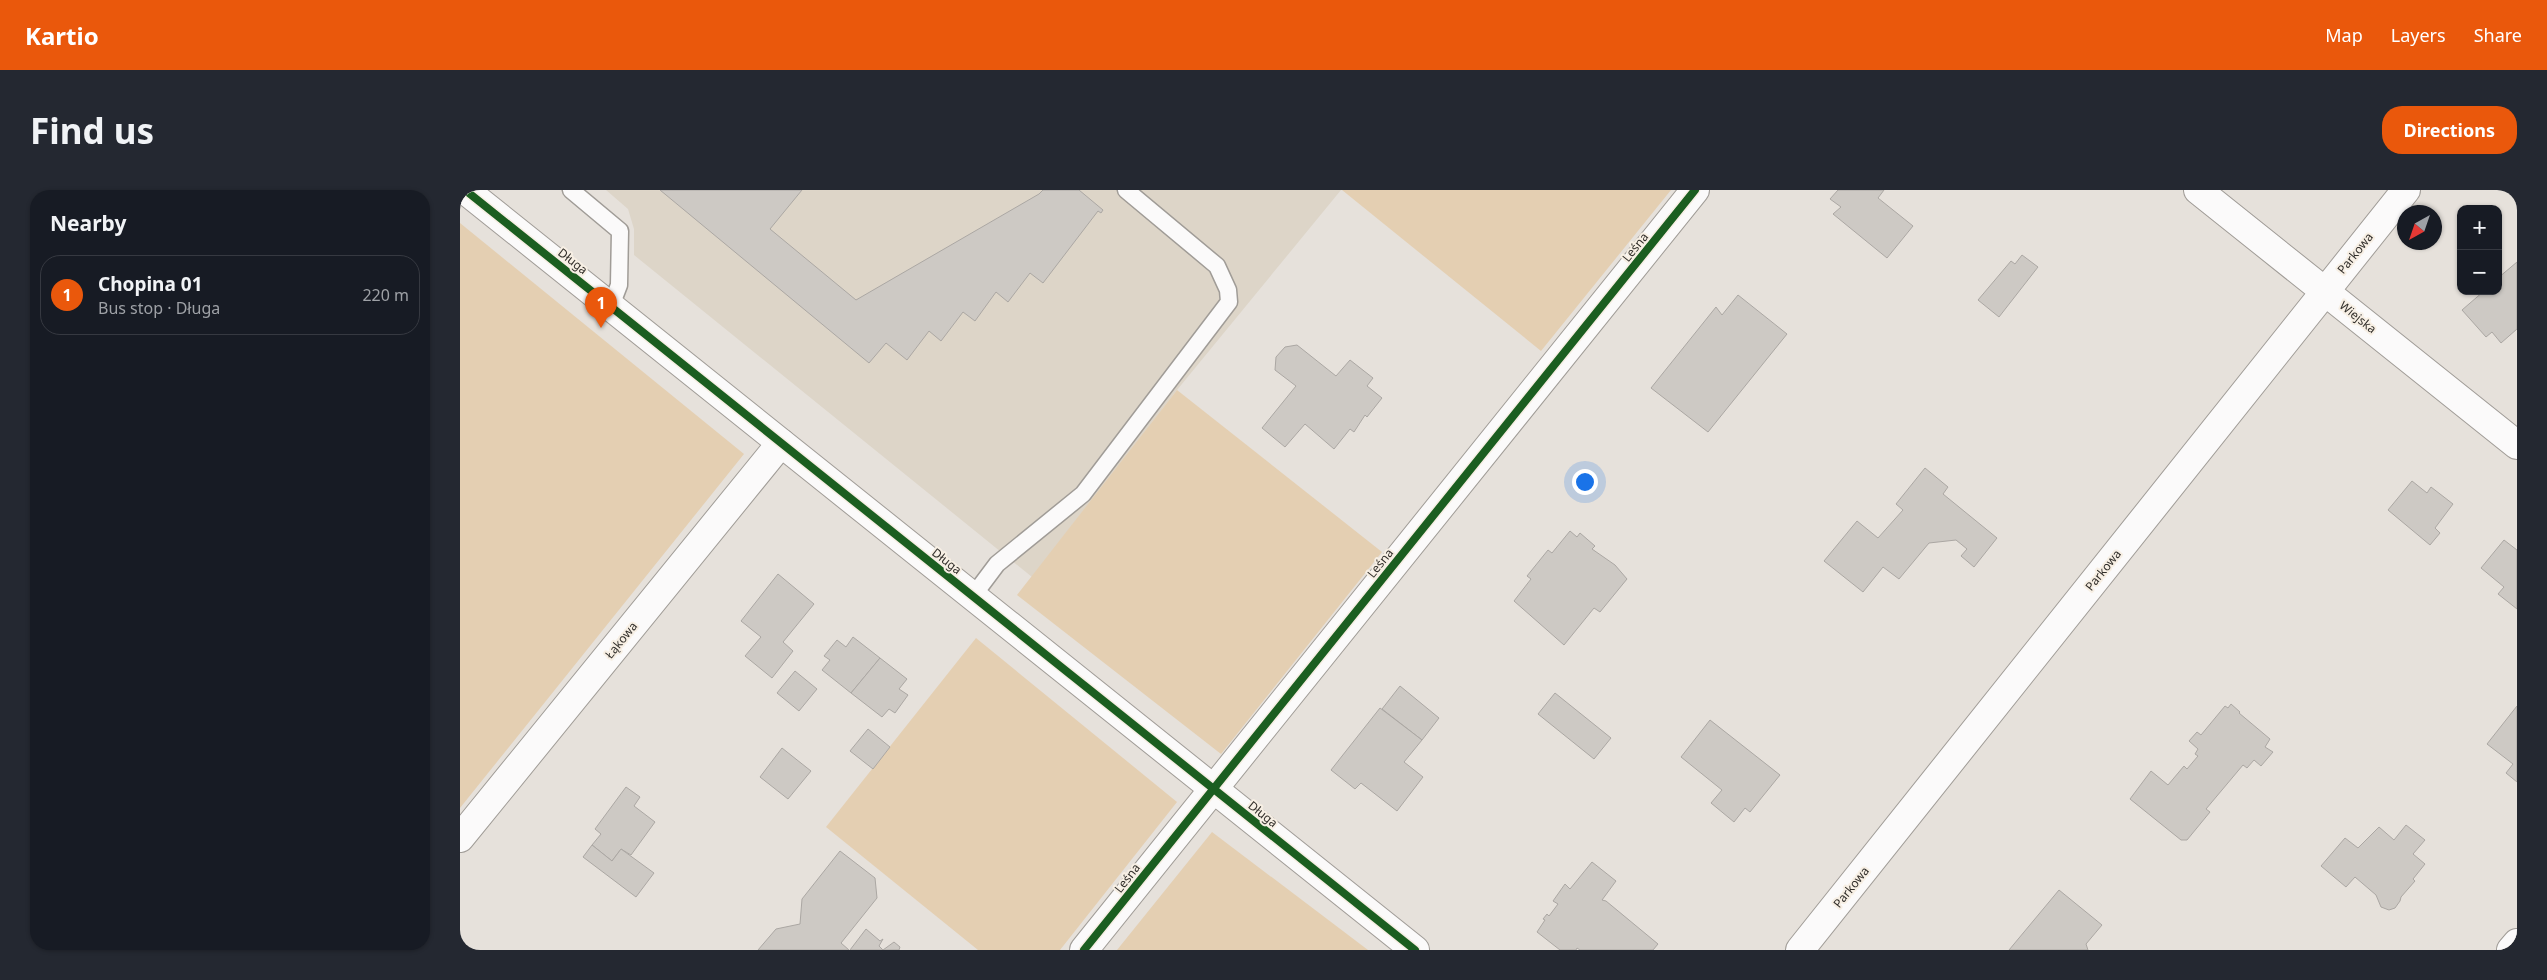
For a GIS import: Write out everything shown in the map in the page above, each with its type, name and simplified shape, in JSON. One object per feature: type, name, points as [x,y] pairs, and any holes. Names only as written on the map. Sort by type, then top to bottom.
[{"type":"street","name":"Długa","points":[[465,190],[1415,950]]},
{"type":"street","name":"Leśna","points":[[1084,950],[1212,788],[1695,190]]},
{"type":"street","name":"Wiejska","points":[[2198,190],[2517,444]]},
{"type":"street","name":"Parkowa","points":[[1800,950],[2406,190]]},
{"type":"street","name":"Łąkowa","points":[[460,838],[781,443]]},
{"type":"street","points":[[2511,950],[2517,943]]},
{"type":"lane","points":[[571,190],[620,231],[619,285],[611,306]]},
{"type":"lane","points":[[973,596],[997,564],[1083,494],[1229,302],[1228,290],[1217,266],[1126,190]]},
{"type":"shaded area","points":[[606,190],[1341,190],[1177,390],[1032,577],[634,255],[634,229],[628,209]]},
{"type":"shaded area","points":[[1342,190],[1671,190],[1541,351]]},
{"type":"shaded area","points":[[460,223],[744,454],[460,808]]},
{"type":"shaded area","points":[[1177,390],[1382,552],[1221,754],[1017,595]]},
{"type":"shaded area","points":[[976,638],[1177,802],[1060,950],[978,950],[826,827]]},
{"type":"shaded area","points":[[1212,832],[1368,950],[1117,950]]},
{"type":"building","points":[[660,190],[802,190],[770,229],[856,300],[1043,190],[1079,190],[1103,210],[1101,213],[1098,211],[1043,283],[1030,273],[1008,302],[996,292],[975,321],[963,312],[941,341],[929,331],[907,360],[886,343],[869,363]]},
{"type":"building","points":[[1838,190],[1884,190],[1878,198],[1913,226],[1887,258],[1833,214],[1841,207],[1830,199]]},
{"type":"building","points":[[2022,255],[2038,267],[1999,317],[1978,300],[2011,261],[2015,264]]},
{"type":"building","points":[[2517,262],[2517,329],[2501,343],[2492,332],[2486,337],[2462,310],[2479,295],[2502,295],[2502,275]]},
{"type":"building","points":[[1738,295],[1787,334],[1708,432],[1651,388],[1716,307],[1722,315]]},
{"type":"building","points":[[1297,345],[1336,376],[1350,360],[1373,378],[1367,386],[1382,398],[1367,417],[1365,415],[1354,432],[1350,429],[1334,449],[1305,424],[1285,447],[1262,428],[1296,386],[1275,370],[1276,357],[1285,347]]},
{"type":"building","points":[[1925,468],[1948,487],[1943,494],[1997,538],[1974,567],[1961,556],[1967,549],[1956,540],[1929,543],[1899,579],[1883,567],[1863,592],[1824,561],[1857,521],[1878,538],[1903,510],[1896,504]]},
{"type":"building","points":[[2412,481],[2427,493],[2431,487],[2453,504],[2435,528],[2440,533],[2430,545],[2388,510]]},
{"type":"building","points":[[1570,531],[1577,537],[1580,533],[1595,546],[1592,549],[1615,565],[1627,579],[1600,612],[1594,608],[1564,645],[1514,601],[1531,579],[1527,576],[1548,550],[1552,553]]},
{"type":"building","points":[[2504,540],[2517,550],[2517,609],[2498,594],[2504,587],[2481,568]]},
{"type":"building","points":[[778,574],[814,604],[783,642],[793,651],[772,678],[745,656],[761,637],[741,621]]},
{"type":"building","points":[[853,637],[880,658],[851,693],[822,670],[830,660],[824,656],[837,640],[846,647]]},
{"type":"building","points":[[880,658],[907,679],[899,689],[908,695],[895,713],[889,709],[882,717],[851,693]]},
{"type":"building","points":[[795,671],[817,689],[799,711],[777,693]]},
{"type":"building","points":[[1400,686],[1439,718],[1422,740],[1382,709]]},
{"type":"building","points":[[1555,693],[1611,738],[1594,759],[1538,714]]},
{"type":"building","points":[[2231,704],[2270,739],[2265,747],[2273,752],[2261,766],[2254,760],[2247,768],[2243,765],[2206,809],[2210,812],[2187,840],[2181,840],[2130,799],[2151,771],[2168,785],[2184,766],[2187,769],[2198,756],[2195,754],[2198,749],[2189,741],[2197,732],[2201,735],[2225,706],[2228,708]]},
{"type":"building","points":[[2517,706],[2517,782],[2506,773],[2513,764],[2487,744]]},
{"type":"building","points":[[1380,708],[1422,740],[1404,762],[1423,777],[1397,811],[1361,783],[1355,789],[1331,770]]},
{"type":"building","points":[[1710,720],[1780,775],[1750,812],[1745,808],[1734,822],[1711,803],[1722,790],[1681,757]]},
{"type":"building","points":[[868,729],[890,747],[873,769],[850,751]]},
{"type":"building","points":[[782,748],[811,771],[788,799],[760,777]]},
{"type":"building","points":[[626,787],[640,797],[634,806],[655,822],[631,855],[621,849],[612,861],[592,845],[601,834],[595,829]]},
{"type":"building","points":[[2406,825],[2425,840],[2413,854],[2425,864],[2395,908],[2389,910],[2381,907],[2376,895],[2355,877],[2346,887],[2321,866],[2345,838],[2358,848],[2379,827],[2394,840]]},
{"type":"building","points":[[592,845],[612,861],[621,849],[654,873],[636,897],[583,857]]},
{"type":"building","points":[[840,851],[875,878],[877,898],[841,943],[849,950],[758,950],[776,929],[800,924],[802,899]]},
{"type":"building","points":[[1592,862],[1616,881],[1602,900],[1606,901],[1658,944],[1653,950],[1580,950],[1577,948],[1576,950],[1560,950],[1537,932],[1545,920],[1543,919],[1547,914],[1549,916],[1558,904],[1553,901],[1565,884],[1570,889]]},
{"type":"building","points":[[2059,890],[2102,925],[2086,944],[2088,950],[2009,950]]},
{"type":"building","points":[[866,929],[880,941],[883,939],[879,946],[883,950],[850,950]]},
{"type":"building","points":[[894,942],[900,947],[899,950],[883,950]]},
{"type":"cycle path","points":[[465,190],[1415,950]]},
{"type":"cycle path","points":[[1084,950],[1695,190]]},
{"type":"place","name":"Chopina 01","points":[[601,328]]}]
